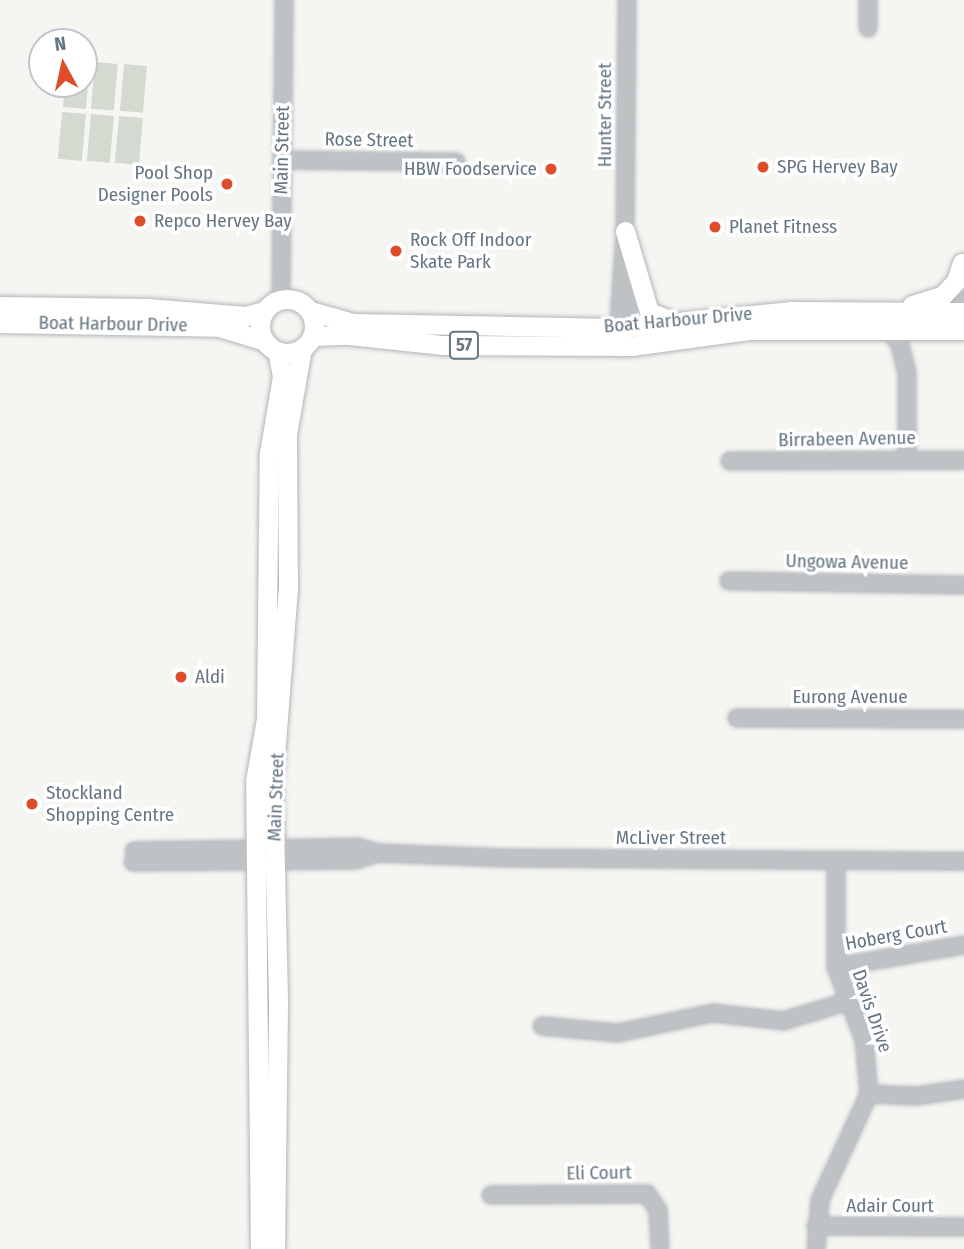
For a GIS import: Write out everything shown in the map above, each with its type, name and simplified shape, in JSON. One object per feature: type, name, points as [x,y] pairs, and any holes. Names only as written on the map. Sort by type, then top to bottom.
[{"type":"main road","points":[[625,231],[649,312],[676,322]]},
{"type":"main road","points":[[881,320],[942,296],[956,281],[963,259]]},
{"type":"main road","points":[[271,346],[260,326],[264,312],[281,299]]},
{"type":"main road","name":"57","points":[[281,299],[297,301],[310,311]]},
{"type":"main road","name":"Boat Harbour Drive","points":[[0,306],[148,308],[246,316],[264,312]]},
{"type":"main road","points":[[307,342],[310,311]]},
{"type":"main road","name":"Boat Harbour Drive","points":[[310,311],[353,323],[624,337],[676,322],[741,313],[827,311],[881,320],[912,329],[963,320]]},
{"type":"main road","points":[[827,311],[899,320],[912,329]]},
{"type":"main road","name":"Boat Harbour Drive","points":[[307,342],[349,335],[443,345],[748,330],[881,320],[963,320]]},
{"type":"main road","name":"Boat Harbour Drive","points":[[0,323],[219,327],[271,346]]},
{"type":"main road","name":"57","points":[[271,346],[307,342]]},
{"type":"main road","name":"Main Street","points":[[260,1249],[265,856],[288,589],[286,446],[307,342]]},
{"type":"main road","name":"Main Street","points":[[271,346],[282,376],[269,453],[269,652],[266,719],[255,781],[265,856],[275,1249]]},
{"type":"street","name":"Main Street","points":[[281,299],[284,0]]},
{"type":"street","name":"Hunter Street","points":[[624,337],[626,0]]},
{"type":"street","points":[[868,0],[868,28]]},
{"type":"street","name":"Rose Street","points":[[282,160],[456,162]]},
{"type":"street","points":[[963,259],[963,320]]},
{"type":"street","points":[[881,320],[899,341],[907,372]]},
{"type":"street","points":[[906,459],[907,372],[912,329]]},
{"type":"street","name":"Birrabeen Avenue","points":[[730,461],[964,460]]},
{"type":"street","name":"Ungowa Avenue","points":[[729,581],[964,585]]},
{"type":"street","name":"Eurong Avenue","points":[[737,718],[964,719]]},
{"type":"street","name":"McLiver Street","points":[[134,857],[153,859],[265,856],[356,848],[378,853],[964,861]]},
{"type":"street","name":"Davis Drive","points":[[836,860],[836,967],[846,1002],[864,1040],[869,1094]]},
{"type":"street","name":"Hoberg Court","points":[[836,967],[964,945]]},
{"type":"street","points":[[542,1026],[618,1033],[713,1013],[783,1021],[846,1002]]},
{"type":"street","points":[[816,1249],[820,1200],[869,1094],[918,1096],[964,1089]]},
{"type":"street","name":"Eli Court","points":[[491,1195],[647,1194],[658,1210],[660,1249]]},
{"type":"street","name":"Adair Court","points":[[816,1226],[964,1227]]},
{"type":"shaded area","points":[[98,62],[118,64],[114,111],[91,109],[92,98],[98,98]]},
{"type":"shaded area","points":[[124,64],[147,66],[143,113],[120,111]]},
{"type":"shaded area","points":[[64,98],[87,98],[86,109],[63,107]]},
{"type":"shaded area","points":[[62,112],[86,114],[82,161],[58,159]]},
{"type":"shaded area","points":[[91,114],[114,116],[110,163],[87,161]]},
{"type":"shaded area","points":[[119,116],[143,118],[139,165],[115,163]]},
{"type":"place","name":"SPG Hervey Bay","points":[[763,167]]},
{"type":"place","name":"HBW Foodservice","points":[[551,169]]},
{"type":"place","name":"Pool Shop Designer Pools","points":[[227,184]]},
{"type":"place","name":"Repco Hervey Bay","points":[[140,221]]},
{"type":"place","name":"Planet Fitness","points":[[715,227]]},
{"type":"place","name":"Rock Off Indoor Skate Park","points":[[396,251]]},
{"type":"place","name":"Aldi","points":[[181,677]]},
{"type":"place","name":"Stockland Shopping Centre","points":[[32,804]]}]
